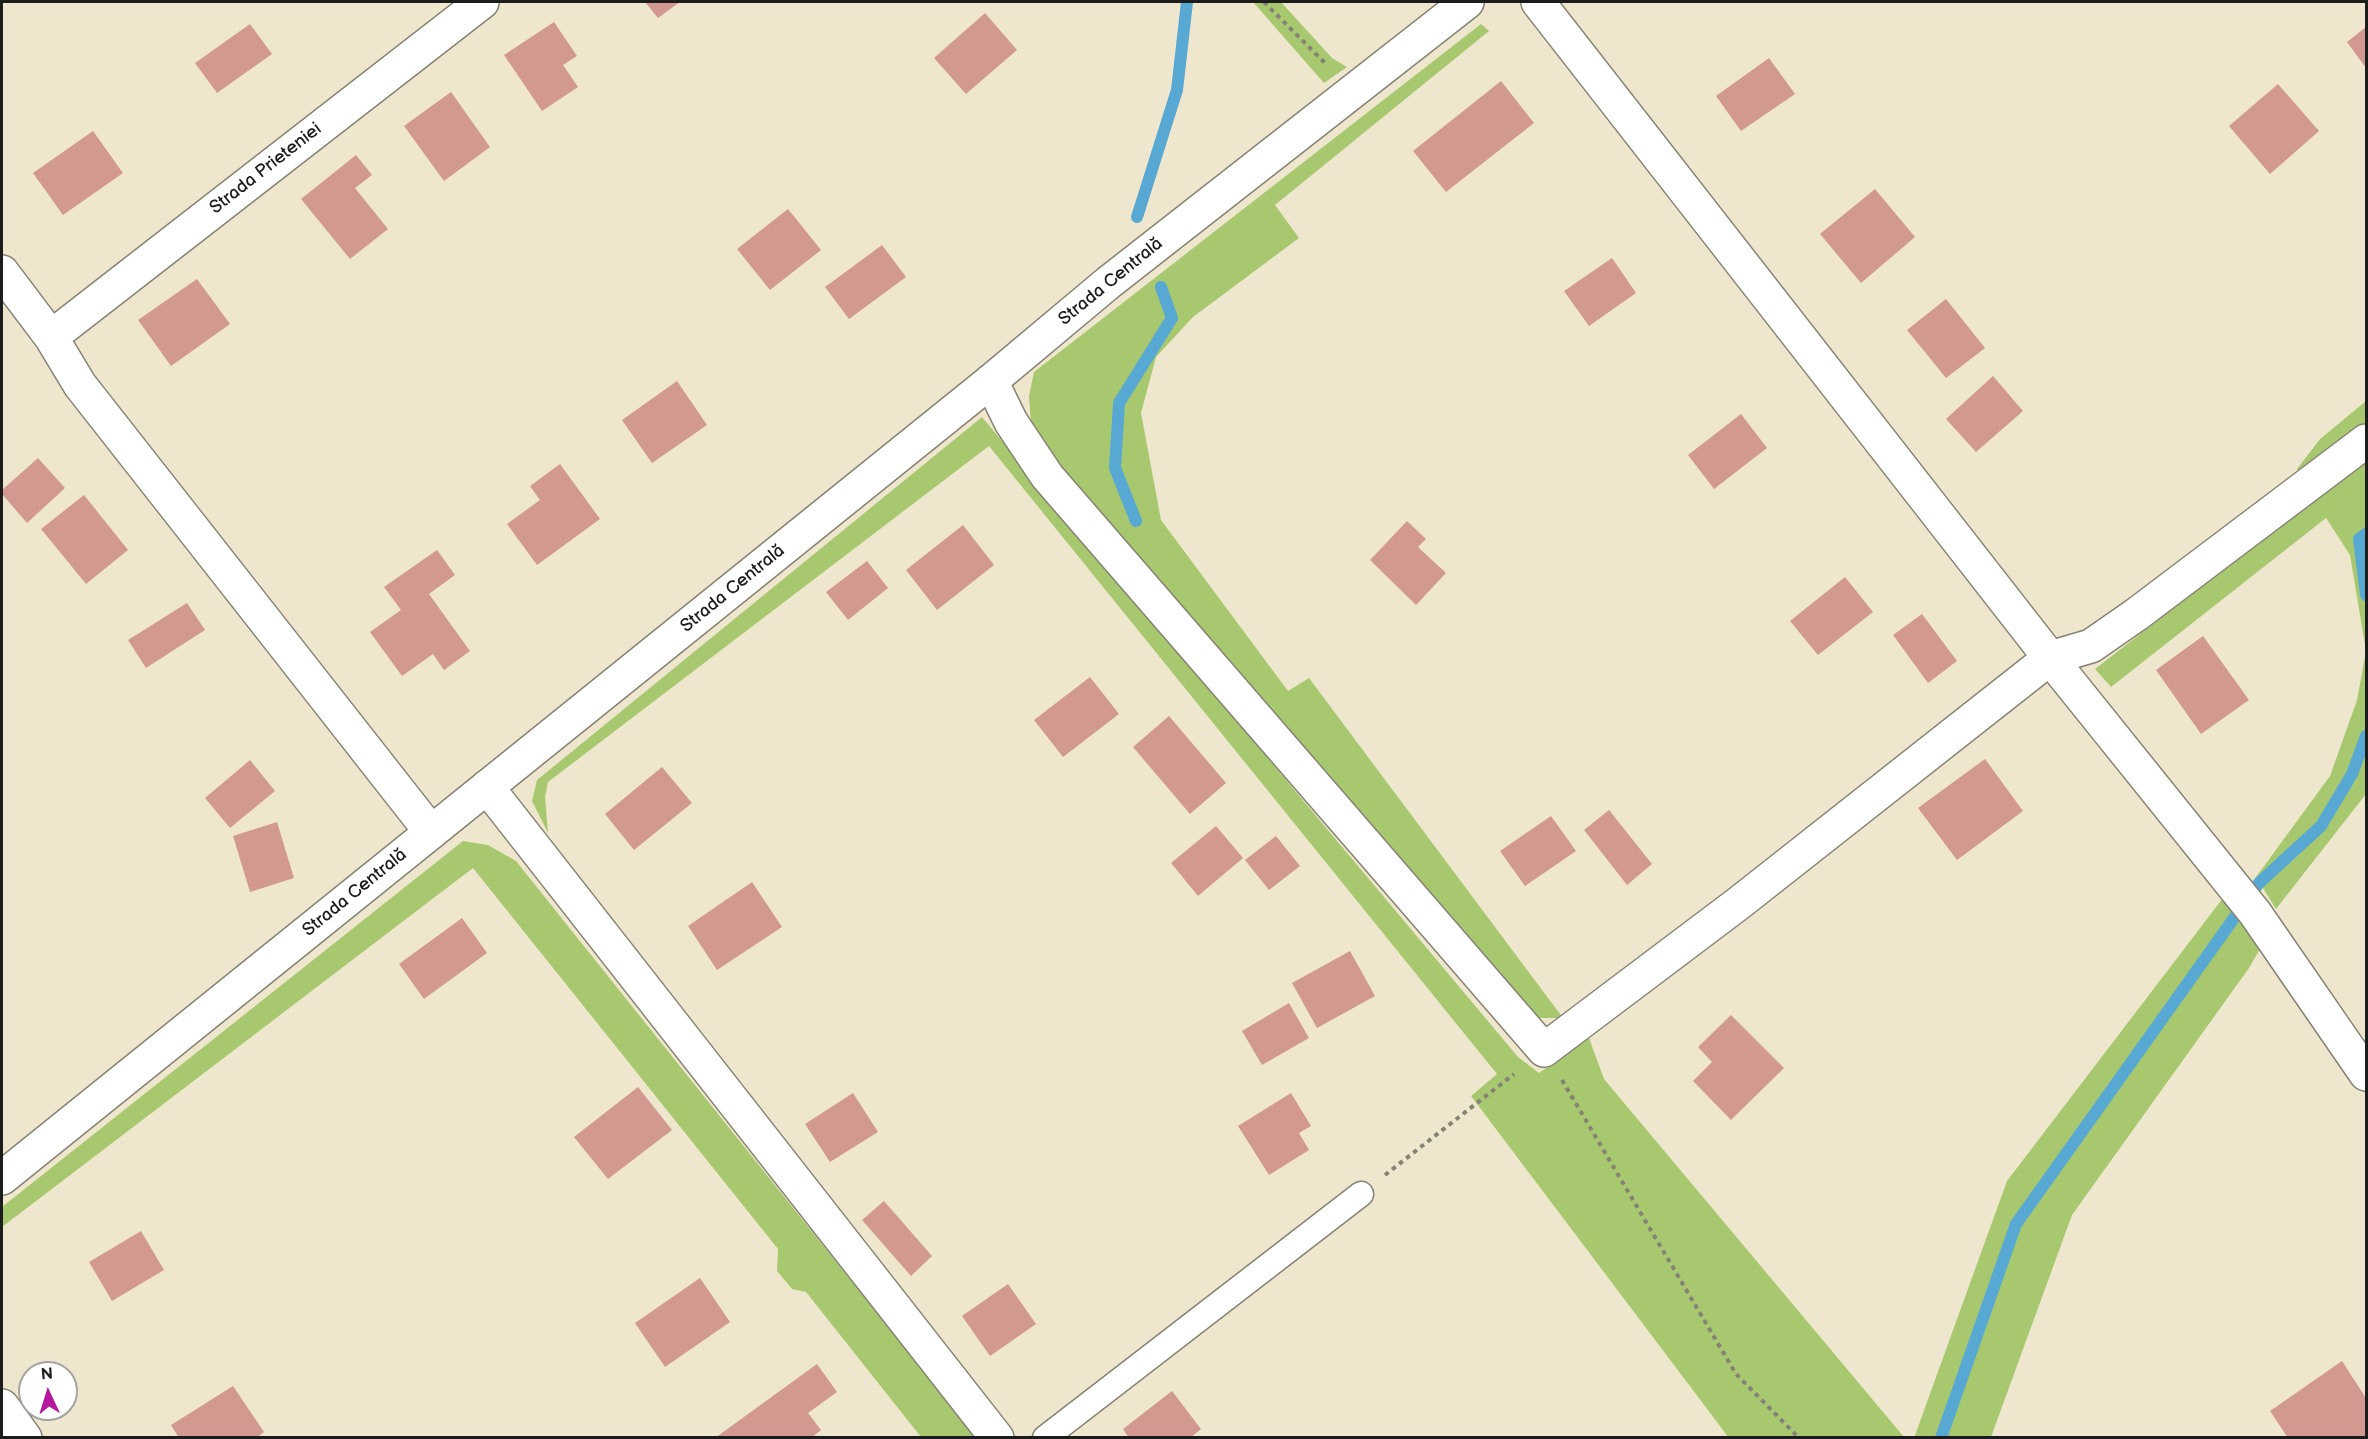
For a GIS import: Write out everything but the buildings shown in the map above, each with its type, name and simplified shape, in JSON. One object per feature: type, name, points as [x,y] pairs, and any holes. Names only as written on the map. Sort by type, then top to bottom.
[{"type":"street","name":"Strada Prieteniei","points":[[51,337],[482,2]]},
{"type":"street","name":"Strada Centrală","points":[[2,1178],[991,381],[1108,283],[1467,2]]},
{"type":"street","points":[[1538,2],[2050,658],[2255,913],[2367,1074]]},
{"type":"street","points":[[2,272],[51,337],[80,385],[431,832]]},
{"type":"street","points":[[991,381],[1011,422],[1047,476],[1544,1050],[1739,903],[2050,658],[2091,646],[2367,441]]},
{"type":"street","points":[[487,787],[997,1437]]},
{"type":"street","points":[[2,1406],[25,1437]]},
{"type":"lane","points":[[1045,1437],[1361,1194]]},
{"type":"path","points":[[1264,2],[1353,90]]},
{"type":"path","points":[[1361,1194],[1544,1050],[1736,1374],[1799,1437]]},
{"type":"green space","points":[[1253,2],[1281,2],[1332,58],[1347,67],[1324,83]]},
{"type":"green space","points":[[1481,24],[1489,31],[1275,205],[1299,238],[1193,317],[1156,357],[1141,413],[1161,520],[1288,691],[1309,678],[1563,1018],[1537,1018],[1062,474],[1031,423],[1029,396],[1034,372]]},
{"type":"green space","points":[[2366,401],[2366,428],[2304,476],[2297,469],[2320,439]]},
{"type":"green space","points":[[982,417],[1518,1057],[1539,1073],[1589,1038],[1604,1079],[1904,1437],[1729,1438],[1471,1096],[1497,1074],[989,446],[548,782],[545,797],[548,833],[532,801],[537,780]]},
{"type":"green space","points":[[2366,459],[2366,651],[2350,555],[2326,518],[2111,687],[2095,669]]},
{"type":"green space","points":[[2366,651],[2366,794],[2276,909],[2256,877],[2330,776],[2357,700]]},
{"type":"green space","points":[[463,841],[488,845],[516,861],[976,1437],[921,1437],[806,1292],[792,1289],[777,1271],[778,1249],[473,868],[2,1227],[2,1207]]},
{"type":"green space","points":[[2226,894],[2264,942],[2249,968],[2072,1215],[1991,1437],[1914,1438],[2007,1181]]},
{"type":"waterway","points":[[1137,217],[1177,90],[1187,2]]},
{"type":"waterway","points":[[1136,521],[1115,468],[1119,403],[1172,318],[1161,287]]},
{"type":"waterway","points":[[2366,534],[2359,539],[2366,595]]},
{"type":"waterway","points":[[1941,1438],[2016,1224],[2259,883],[2321,826],[2352,774],[2366,736]]}]
